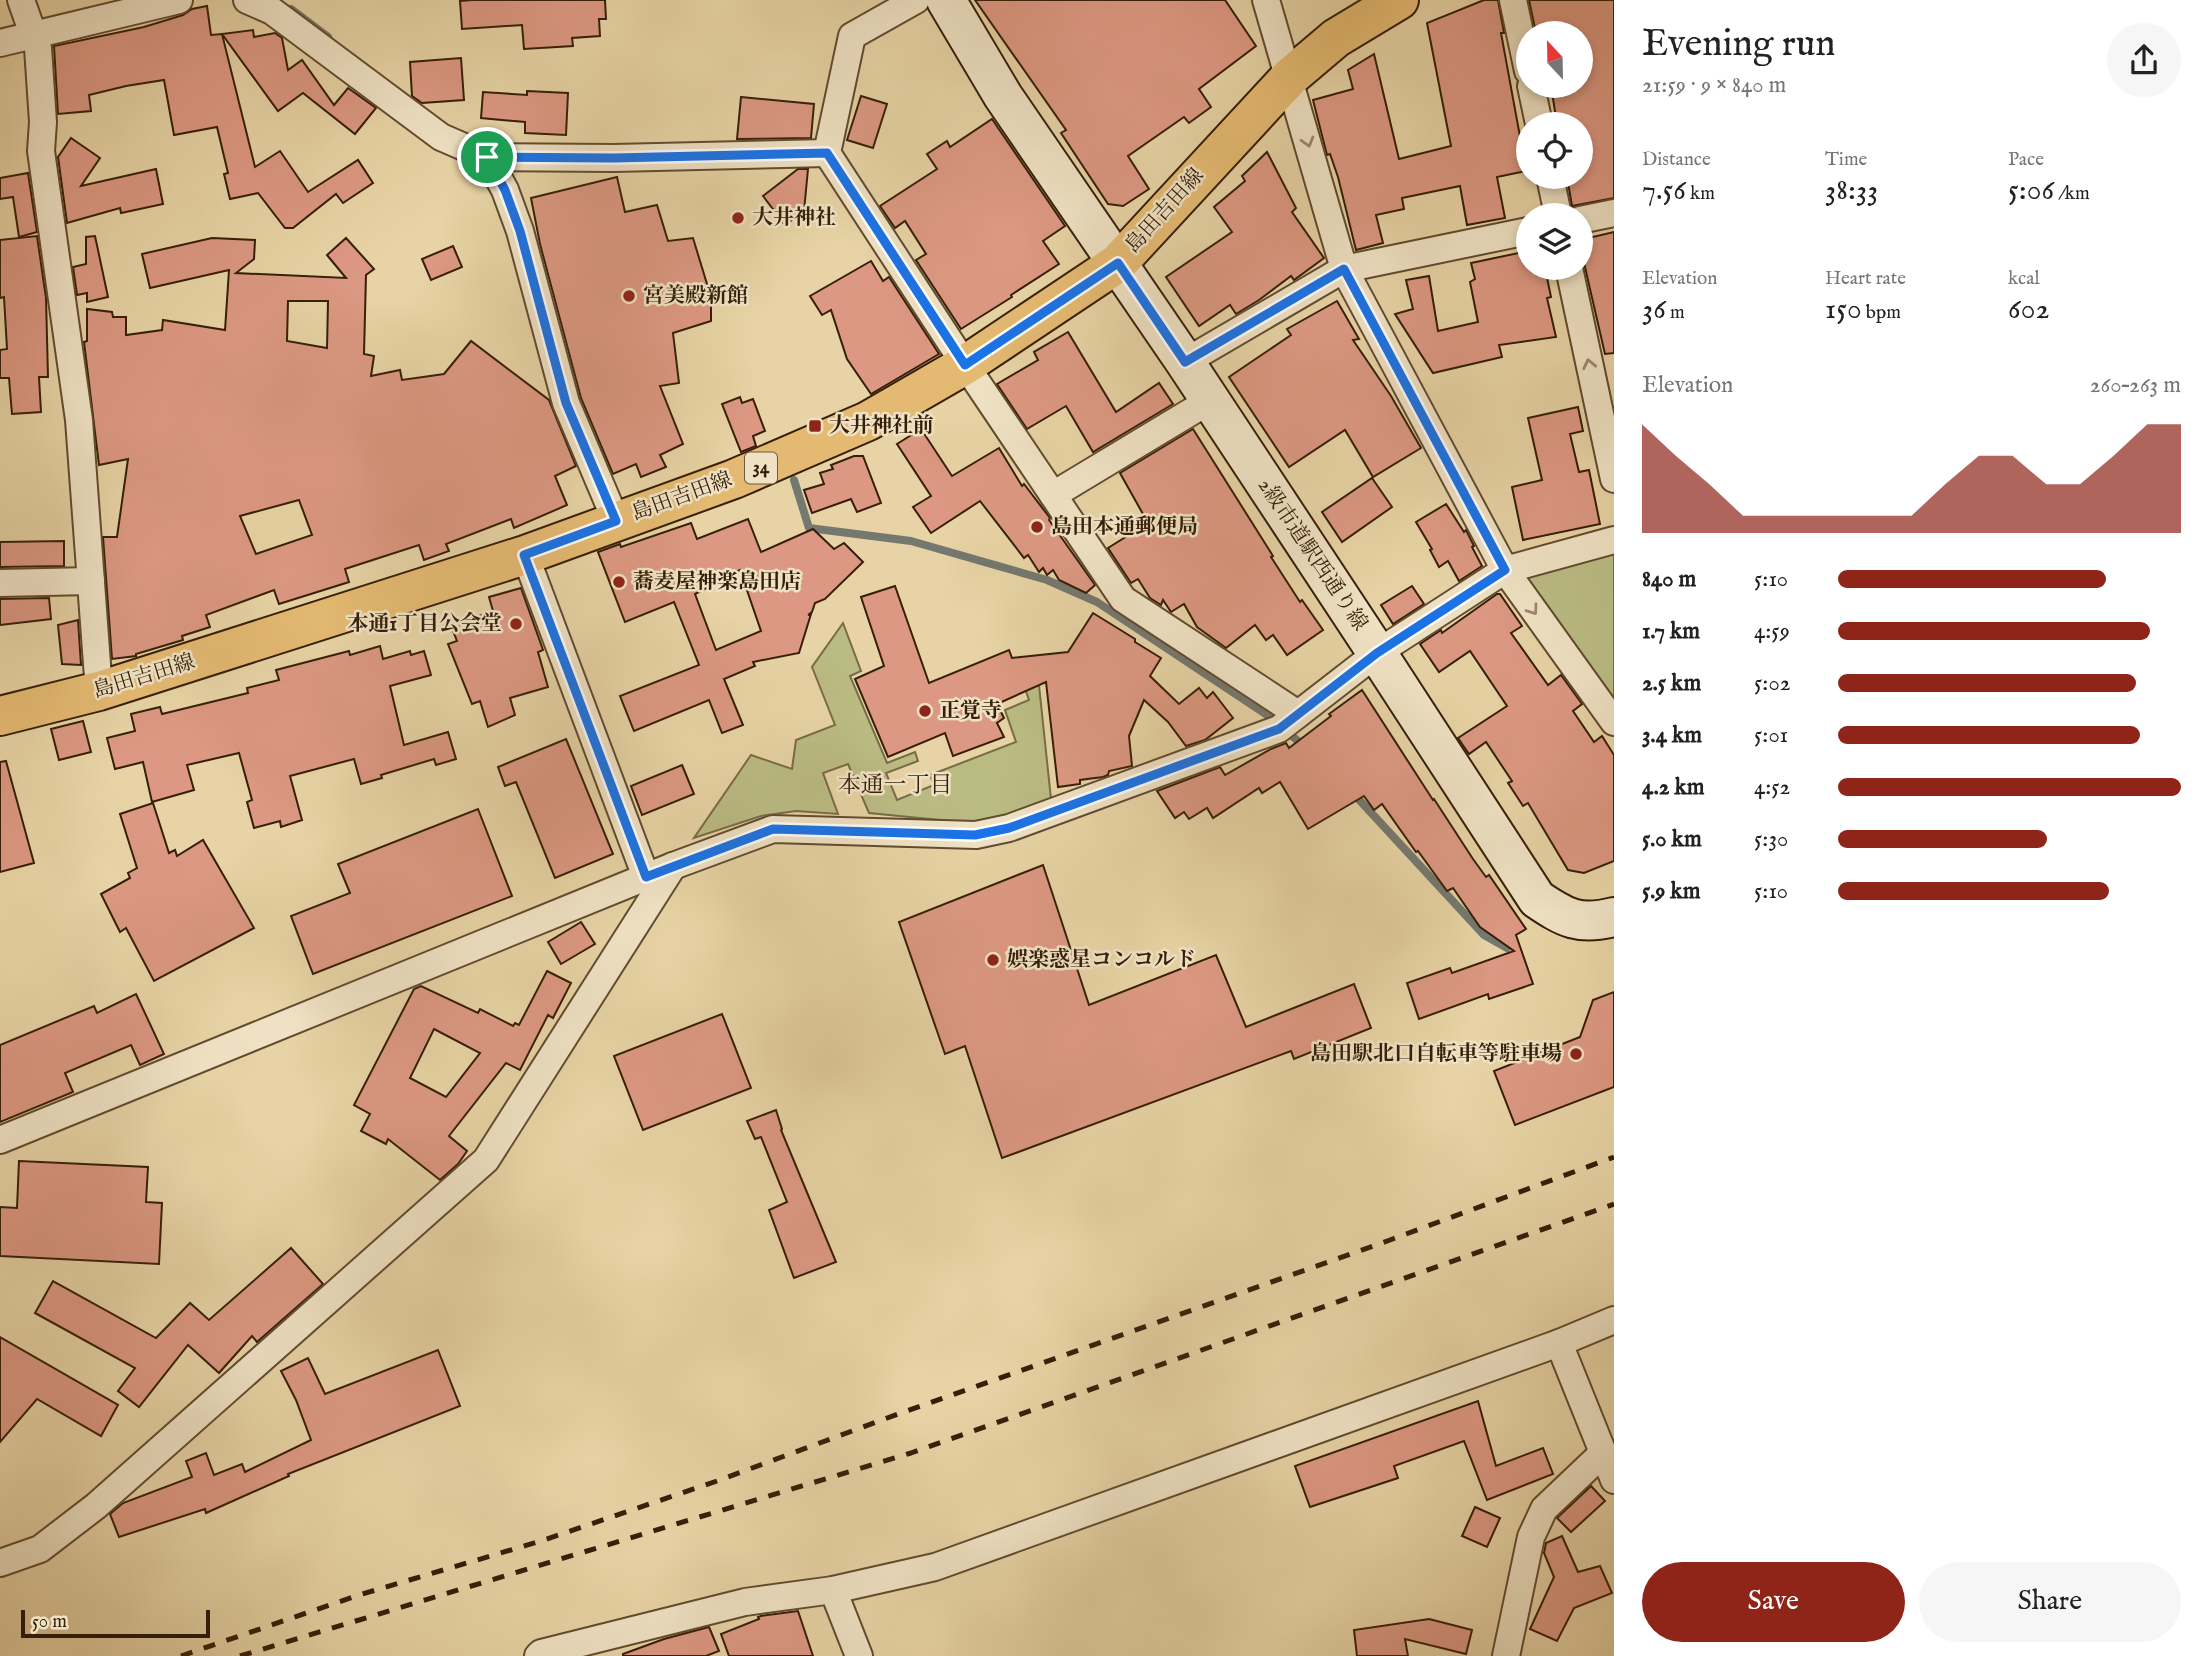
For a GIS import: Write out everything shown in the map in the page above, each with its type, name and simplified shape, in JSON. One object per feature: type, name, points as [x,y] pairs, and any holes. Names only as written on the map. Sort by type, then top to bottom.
[{"type":"main road","name":"島田吉田線","points":[[0,716],[99,691],[524,555],[734,479],[868,421],[965,365],[1118,263],[1290,77],[1336,38],[1399,0]]},
{"type":"street","points":[[21,0],[38,48],[43,122],[41,151],[79,420],[99,691]]},
{"type":"street","points":[[0,43],[179,0]]},
{"type":"street","points":[[247,0],[272,12],[441,137],[487,157],[614,158],[827,153]]},
{"type":"street","points":[[916,0],[852,36],[827,153],[965,365],[1123,599],[1298,714]]},
{"type":"street","name":"2級市道駅西通り線","points":[[946,0],[1003,96],[1185,362],[1536,899],[1563,917],[1605,920]]},
{"type":"street","points":[[1266,0],[1344,269],[1505,570],[1614,722]]},
{"type":"street","points":[[1513,0],[1517,21]]},
{"type":"street","points":[[487,157],[505,190],[520,231],[566,403],[616,521]]},
{"type":"street","points":[[1593,217],[1614,213]]},
{"type":"street","points":[[1185,362],[1344,269],[1516,233]]},
{"type":"street","points":[[1572,280],[1614,479]]},
{"type":"street","points":[[1053,495],[1209,401]]},
{"type":"street","points":[[0,1140],[673,866],[773,829],[975,835],[1009,828],[1279,729],[1377,653],[1505,570],[1614,540]]},
{"type":"street","points":[[524,555],[646,877]]},
{"type":"street","points":[[0,583],[91,580]]},
{"type":"street","points":[[0,1563],[40,1549],[96,1506],[486,1160],[673,866]]},
{"type":"street","points":[[538,1656],[541,1653],[745,1602],[833,1590],[935,1567],[1614,1320]]},
{"type":"street","points":[[1559,1342],[1614,1480]]},
{"type":"street","points":[[1506,1656],[1531,1537],[1544,1508],[1602,1453]]},
{"type":"street","points":[[833,1590],[859,1656]]},
{"type":"green space","points":[[1614,545],[1614,713],[1525,588],[1530,568]]},
{"type":"green space","points":[[843,623],[861,671],[850,676],[887,763],[915,752],[918,761],[886,773],[897,800],[934,785],[930,775],[1016,742],[1005,710],[1029,700],[1018,668],[1036,657],[1051,799],[1002,817],[970,823],[869,813],[848,764],[823,773],[838,814],[796,811],[761,816],[694,838],[751,755],[792,769],[796,740],[835,725],[812,667]]},
{"type":"building","points":[[605,0],[606,19],[599,19],[600,36],[572,38],[573,46],[524,49],[522,25],[462,29],[460,1]]},
{"type":"building","points":[[975,0],[1225,0],[1256,46],[1199,89],[1211,107],[1189,123],[1184,117],[1128,156],[1149,189],[1123,206],[1108,204],[1061,133],[1066,130]]},
{"type":"building","points":[[1484,0],[1498,0],[1504,33],[1501,33],[1516,115],[1516,173],[1497,177],[1505,218],[1467,225],[1460,186],[1402,198],[1404,209],[1376,215],[1383,243],[1356,250],[1338,177],[1330,154],[1327,155],[1313,100],[1353,89],[1348,70],[1374,54],[1399,159],[1451,146],[1427,23]]},
{"type":"building","points":[[1529,0],[1614,0],[1614,198],[1571,203],[1569,189],[1593,189],[1593,112],[1555,112],[1553,98],[1593,98],[1593,21],[1533,21]]},
{"type":"building","points":[[207,6],[211,35],[222,34],[255,167],[280,151],[308,192],[358,160],[373,183],[343,203],[336,194],[293,228],[285,228],[258,193],[230,199],[224,174],[228,173],[217,127],[174,135],[164,80],[89,95],[91,111],[58,114],[54,46],[144,27]]},
{"type":"building","points":[[253,30],[254,37],[275,33],[282,38],[288,70],[302,60],[334,105],[348,88],[376,108],[355,134],[303,93],[278,111],[222,34]]},
{"type":"building","points":[[461,58],[464,100],[422,103],[412,96],[410,62]]},
{"type":"building","points":[[527,91],[568,93],[566,135],[525,133],[525,122],[481,118],[483,92],[527,95]]},
{"type":"building","points":[[861,96],[887,104],[873,148],[847,140]]},
{"type":"building","points":[[741,97],[814,104],[811,138],[737,139]]},
{"type":"building","points":[[992,119],[1065,226],[1043,241],[1059,264],[961,329],[916,260],[926,254],[905,221],[895,228],[880,206],[937,169],[927,154],[947,141],[950,147]]},
{"type":"building","points":[[71,138],[100,158],[81,186],[156,169],[163,204],[121,213],[120,208],[67,223],[58,157]]},
{"type":"building","points":[[1267,152],[1296,208],[1292,212],[1324,258],[1294,280],[1291,276],[1236,314],[1230,305],[1199,326],[1166,277],[1232,232],[1214,207],[1245,181],[1242,176]]},
{"type":"building","points":[[798,169],[808,169],[804,211],[785,225],[763,196]]},
{"type":"building","points":[[28,173],[37,232],[19,237],[13,197],[0,199],[0,178]]},
{"type":"building","name":"宮美殿新館","points":[[617,177],[625,212],[657,205],[668,241],[693,238],[707,284],[711,308],[711,321],[673,333],[679,383],[660,386],[683,444],[660,455],[666,467],[641,477],[636,464],[613,474],[581,398],[540,244],[531,198]]},
{"type":"building","points":[[1614,232],[1614,353],[1605,354],[1588,280],[1593,280],[1593,237]]},
{"type":"building","points":[[37,236],[46,298],[48,377],[39,377],[41,412],[12,414],[9,378],[0,378],[0,350],[7,349],[4,297],[0,298],[0,240]]},
{"type":"building","points":[[95,236],[108,297],[87,302],[87,293],[77,295],[73,267],[86,264],[86,237]]},
{"type":"building","points":[[212,238],[255,240],[254,259],[236,273],[346,278],[327,255],[346,238],[374,269],[366,275],[364,354],[374,356],[371,376],[400,370],[402,380],[444,374],[471,341],[549,400],[576,466],[555,476],[567,505],[514,528],[511,519],[446,544],[449,551],[424,560],[419,545],[345,569],[349,582],[279,604],[274,590],[206,615],[210,627],[182,636],[183,640],[136,656],[112,659],[103,537],[117,537],[128,459],[99,465],[84,342],[87,341],[87,309],[112,312],[113,317],[126,317],[126,335],[162,330],[163,320],[225,330],[229,270],[150,288],[142,254]],"holes":[[[288,301],[328,301],[327,348],[287,341]],[[299,500],[312,535],[256,554],[240,516]]]},
{"type":"building","points":[[453,246],[462,267],[431,280],[422,259]]},
{"type":"building","points":[[1516,254],[1516,280],[1547,280],[1551,297],[1547,298],[1556,337],[1499,345],[1502,357],[1433,373],[1395,314],[1413,309],[1406,280],[1429,276],[1438,331],[1478,322],[1470,282],[1475,279],[1471,263]]},
{"type":"building","points":[[871,261],[883,281],[889,277],[939,354],[871,394],[847,359],[831,310],[822,315],[810,296]]},
{"type":"building","points":[[1337,301],[1359,339],[1353,340],[1391,396],[1421,448],[1373,477],[1345,430],[1289,467],[1229,377],[1291,335],[1287,329]]},
{"type":"building","points":[[1068,332],[1116,412],[1159,383],[1173,404],[1093,452],[1066,406],[1027,429],[997,384],[1038,360],[1034,352]]},
{"type":"building","points":[[740,397],[742,403],[753,399],[765,431],[753,436],[756,446],[741,452],[722,404]]},
{"type":"building","points":[[1578,407],[1583,431],[1570,434],[1579,472],[1589,470],[1600,524],[1523,540],[1512,487],[1542,480],[1528,418]]},
{"type":"building","points":[[921,429],[952,476],[999,448],[1022,486],[1024,484],[1050,518],[1095,585],[1086,593],[1059,580],[1053,570],[1047,575],[1043,568],[1039,572],[1028,555],[1024,558],[980,501],[931,533],[913,507],[931,496],[897,444]]},
{"type":"building","points":[[1193,429],[1300,602],[1302,600],[1323,630],[1287,655],[1273,635],[1266,640],[1255,625],[1226,648],[1197,627],[1184,604],[1171,612],[1163,600],[1161,605],[1150,598],[1138,579],[1131,583],[1108,548],[1148,523],[1120,473]]},
{"type":"building","points":[[854,456],[863,456],[881,503],[857,512],[851,499],[812,513],[804,490],[824,484],[820,473],[833,469],[831,465]]},
{"type":"building","points":[[1372,478],[1392,507],[1342,542],[1322,512]]},
{"type":"building","points":[[1446,504],[1464,532],[1466,530],[1482,566],[1459,581],[1448,561],[1439,567],[1416,522]]},
{"type":"building","points":[[748,519],[761,552],[813,529],[834,549],[844,543],[863,562],[825,599],[815,603],[808,615],[811,614],[799,653],[753,662],[755,666],[724,679],[743,725],[722,733],[709,700],[634,731],[620,696],[699,665],[674,602],[625,622],[598,552],[691,523],[697,539]],"holes":[[[740,570],[761,631],[716,650],[695,594]]]},
{"type":"building","points":[[64,541],[64,566],[0,567],[0,542]]},
{"type":"building","points":[[895,586],[929,683],[1009,650],[1012,658],[1068,652],[1093,613],[1161,658],[1150,676],[1179,704],[1199,688],[1207,698],[1213,692],[1233,718],[1205,740],[1186,746],[1168,722],[1144,700],[1129,736],[1132,766],[1109,771],[1108,775],[1103,777],[1080,780],[1080,784],[1058,787],[1046,682],[997,704],[1004,718],[997,723],[1004,737],[953,756],[945,733],[888,757],[855,679],[884,666],[861,597]]},
{"type":"building","points":[[1412,586],[1424,604],[1393,624],[1381,605]]},
{"type":"building","points":[[521,588],[543,650],[538,652],[548,687],[510,698],[515,715],[488,727],[480,701],[472,704],[448,644],[457,641],[451,626],[493,611],[489,597]]},
{"type":"building","points":[[1500,594],[1522,626],[1511,633],[1548,685],[1561,675],[1582,704],[1573,711],[1594,742],[1602,736],[1614,755],[1614,861],[1584,873],[1568,870],[1528,803],[1523,806],[1508,783],[1512,781],[1486,742],[1469,754],[1458,738],[1507,706],[1470,651],[1439,672],[1420,644],[1441,630],[1442,633]]},
{"type":"building","points":[[49,598],[51,619],[0,625],[0,599]]},
{"type":"building","points":[[78,620],[81,665],[62,664],[58,625]]},
{"type":"building","points":[[380,646],[383,659],[410,651],[411,655],[424,651],[431,675],[390,686],[404,745],[448,732],[456,759],[436,765],[434,759],[361,784],[354,759],[290,776],[302,820],[281,827],[280,821],[254,828],[247,802],[252,800],[239,753],[187,765],[194,790],[152,802],[143,762],[115,769],[107,738],[135,731],[131,714],[160,707],[162,714],[248,693],[247,688],[279,680],[276,670]]},
{"type":"building","points":[[1362,690],[1473,859],[1486,877],[1489,875],[1526,929],[1516,935],[1533,984],[1489,999],[1488,994],[1419,1019],[1407,983],[1450,968],[1452,973],[1514,951],[1480,927],[1453,888],[1447,891],[1382,804],[1374,810],[1364,796],[1308,829],[1280,782],[1262,793],[1259,788],[1213,818],[1207,808],[1189,819],[1184,812],[1175,818],[1157,791],[1220,767],[1225,775],[1271,749],[1286,743],[1289,748]]},
{"type":"building","points":[[83,721],[91,752],[59,760],[51,729]]},
{"type":"building","points":[[566,739],[613,854],[555,878],[516,782],[505,786],[498,767]]},
{"type":"building","points":[[6,761],[34,863],[0,872],[0,762]]},
{"type":"building","points":[[682,765],[694,794],[642,815],[631,786]]},
{"type":"building","points":[[153,803],[169,853],[175,850],[177,856],[203,840],[254,928],[154,981],[126,928],[120,932],[101,894],[130,878],[128,873],[137,868],[120,814]]},
{"type":"building","points":[[478,809],[512,896],[313,974],[291,916],[350,893],[338,864]]},
{"type":"building","points":[[1043,865],[1089,1005],[1216,955],[1246,1027],[1354,984],[1371,1028],[1294,1059],[1291,1051],[1002,1158],[965,1046],[945,1054],[899,922]]},
{"type":"building","points":[[581,922],[595,944],[561,964],[548,942]]},
{"type":"building","points":[[547,971],[571,983],[553,1018],[548,1015],[520,1070],[506,1063],[449,1136],[467,1151],[458,1164],[440,1180],[388,1139],[386,1144],[361,1131],[370,1114],[354,1105],[414,989],[421,986],[478,1013],[480,1009],[513,1026],[515,1023],[519,1025]],"holes":[[[434,1029],[480,1053],[446,1097],[410,1078]]]},
{"type":"building","name":"島田駅北口自転車等駐車場","points":[[1614,992],[1614,1087],[1515,1125],[1494,1071],[1580,1037],[1593,1000]]},
{"type":"building","points":[[136,994],[164,1054],[140,1065],[131,1045],[65,1073],[73,1092],[0,1122],[0,1045],[94,1006],[97,1013]]},
{"type":"building","points":[[722,1014],[751,1088],[643,1130],[614,1056]]},
{"type":"building","points":[[776,1110],[781,1130],[836,1262],[794,1278],[769,1210],[787,1202],[761,1137],[755,1139],[747,1121]]},
{"type":"building","points":[[19,1161],[148,1167],[146,1202],[162,1203],[159,1264],[0,1256],[0,1207],[17,1208]]},
{"type":"building","points":[[291,1248],[323,1284],[257,1342],[252,1336],[219,1373],[188,1345],[139,1407],[118,1391],[135,1368],[35,1313],[53,1281],[156,1338],[190,1303],[209,1320]]},
{"type":"building","points":[[0,1337],[118,1405],[101,1436],[37,1399],[0,1442]]},
{"type":"building","points":[[438,1350],[460,1406],[288,1474],[289,1476],[206,1513],[205,1509],[119,1537],[110,1514],[123,1503],[192,1477],[186,1461],[206,1453],[214,1475],[242,1464],[245,1472],[311,1440],[296,1400],[281,1371],[308,1358],[325,1394]]},
{"type":"building","points":[[1478,1401],[1496,1466],[1543,1448],[1553,1474],[1487,1500],[1464,1441],[1394,1466],[1398,1478],[1310,1507],[1295,1466]]},
{"type":"building","points":[[1591,1486],[1605,1501],[1571,1532],[1557,1518]]},
{"type":"building","points":[[1475,1507],[1500,1518],[1487,1547],[1462,1536]]},
{"type":"building","points":[[1562,1536],[1578,1572],[1600,1566],[1612,1593],[1574,1608],[1557,1641],[1530,1629],[1554,1577],[1544,1553],[1546,1543]]},
{"type":"building","points":[[798,1611],[813,1656],[729,1656],[721,1634],[761,1616]]},
{"type":"building","points":[[1429,1619],[1472,1630],[1466,1654],[1405,1639],[1408,1656],[1357,1656],[1354,1630]]},
{"type":"building","points":[[709,1627],[719,1651],[706,1656],[623,1656],[664,1639]]},
{"type":"waterway","points":[[291,9],[328,37]]},
{"type":"waterway","points":[[794,480],[809,528],[911,541],[1047,580],[1097,602],[1270,717],[1305,747]]},
{"type":"waterway","points":[[1352,792],[1484,935],[1507,948]]},
{"type":"railway","points":[[181,1656],[359,1595],[541,1541],[717,1481],[1614,1157]]},
{"type":"railway","points":[[240,1656],[911,1453],[1614,1204]]},
{"type":"place","name":"大井神社","points":[[738,218]]},
{"type":"place","name":"宮美殿新館","points":[[629,296]]},
{"type":"place","name":"大井神社前","points":[[815,426]]},
{"type":"place","name":"島田本通郵便局","points":[[1037,527]]},
{"type":"place","name":"蕎麦屋神楽島田店","points":[[619,582]]},
{"type":"place","name":"本通1丁目公会堂","points":[[516,624]]},
{"type":"place","name":"正覚寺","points":[[925,711]]},
{"type":"place","name":"娯楽惑星コンコルド","points":[[993,960]]},
{"type":"place","name":"島田駅北口自転車等駐車場","points":[[1576,1054]]},
{"type":"district","name":"本通一丁目","points":[[895,785]]},
{"type":"route","points":[[827,153],[965,365],[1118,263],[1185,362],[1344,269],[1505,570],[1377,653],[1279,729],[1009,828],[975,835],[773,829],[646,877],[524,555],[616,521],[566,403],[520,231],[505,190],[487,157],[614,158],[827,153]]}]
